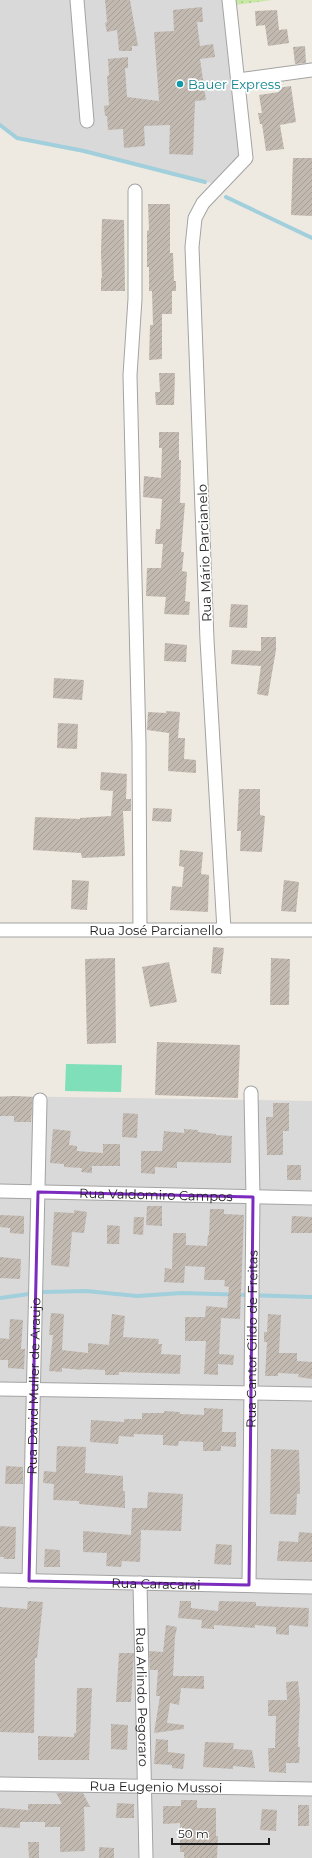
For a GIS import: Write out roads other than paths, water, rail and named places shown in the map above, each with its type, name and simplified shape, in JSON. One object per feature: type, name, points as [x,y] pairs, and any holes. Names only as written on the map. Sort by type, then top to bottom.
[{"type":"street","points":[[77,0],[87,121]]},
{"type":"street","name":"Rua Mário Parcianelo","points":[[224,930],[207,640],[192,247],[194,218],[203,203],[246,158],[229,0]]},
{"type":"street","points":[[238,80],[312,70]]},
{"type":"street","points":[[135,191],[135,299],[130,375],[138,744],[140,930]]},
{"type":"street","name":"Rua José Parcianello","points":[[0,930],[312,930]]},
{"type":"street","name":"Rua Cantor Gildo de Freitas","points":[[249,1585],[253,1197],[250,1093]]},
{"type":"street","name":"Rua David Muller de Araujo","points":[[29,1581],[40,1100]]},
{"type":"street","name":"Rua Valdomiro Campos","points":[[0,1191],[312,1198]]},
{"type":"street","points":[[0,1389],[312,1394]]},
{"type":"street","name":"Rua Caracarai","points":[[0,1580],[312,1587]]},
{"type":"street","name":"Rua Arlindo Pegoraro","points":[[140,1583],[146,1858]]},
{"type":"street","name":"Rua Eugenio Mussoi","points":[[0,1784],[312,1789]]},
{"type":"waterway","points":[[0,125],[17,138],[84,151],[205,182]]},
{"type":"waterway","points":[[226,197],[312,238]]},
{"type":"waterway","points":[[0,1298],[43,1292],[86,1291],[137,1296],[182,1293],[312,1297]]},
{"type":"place","name":"Bauer Express","points":[[180,84]]}]
